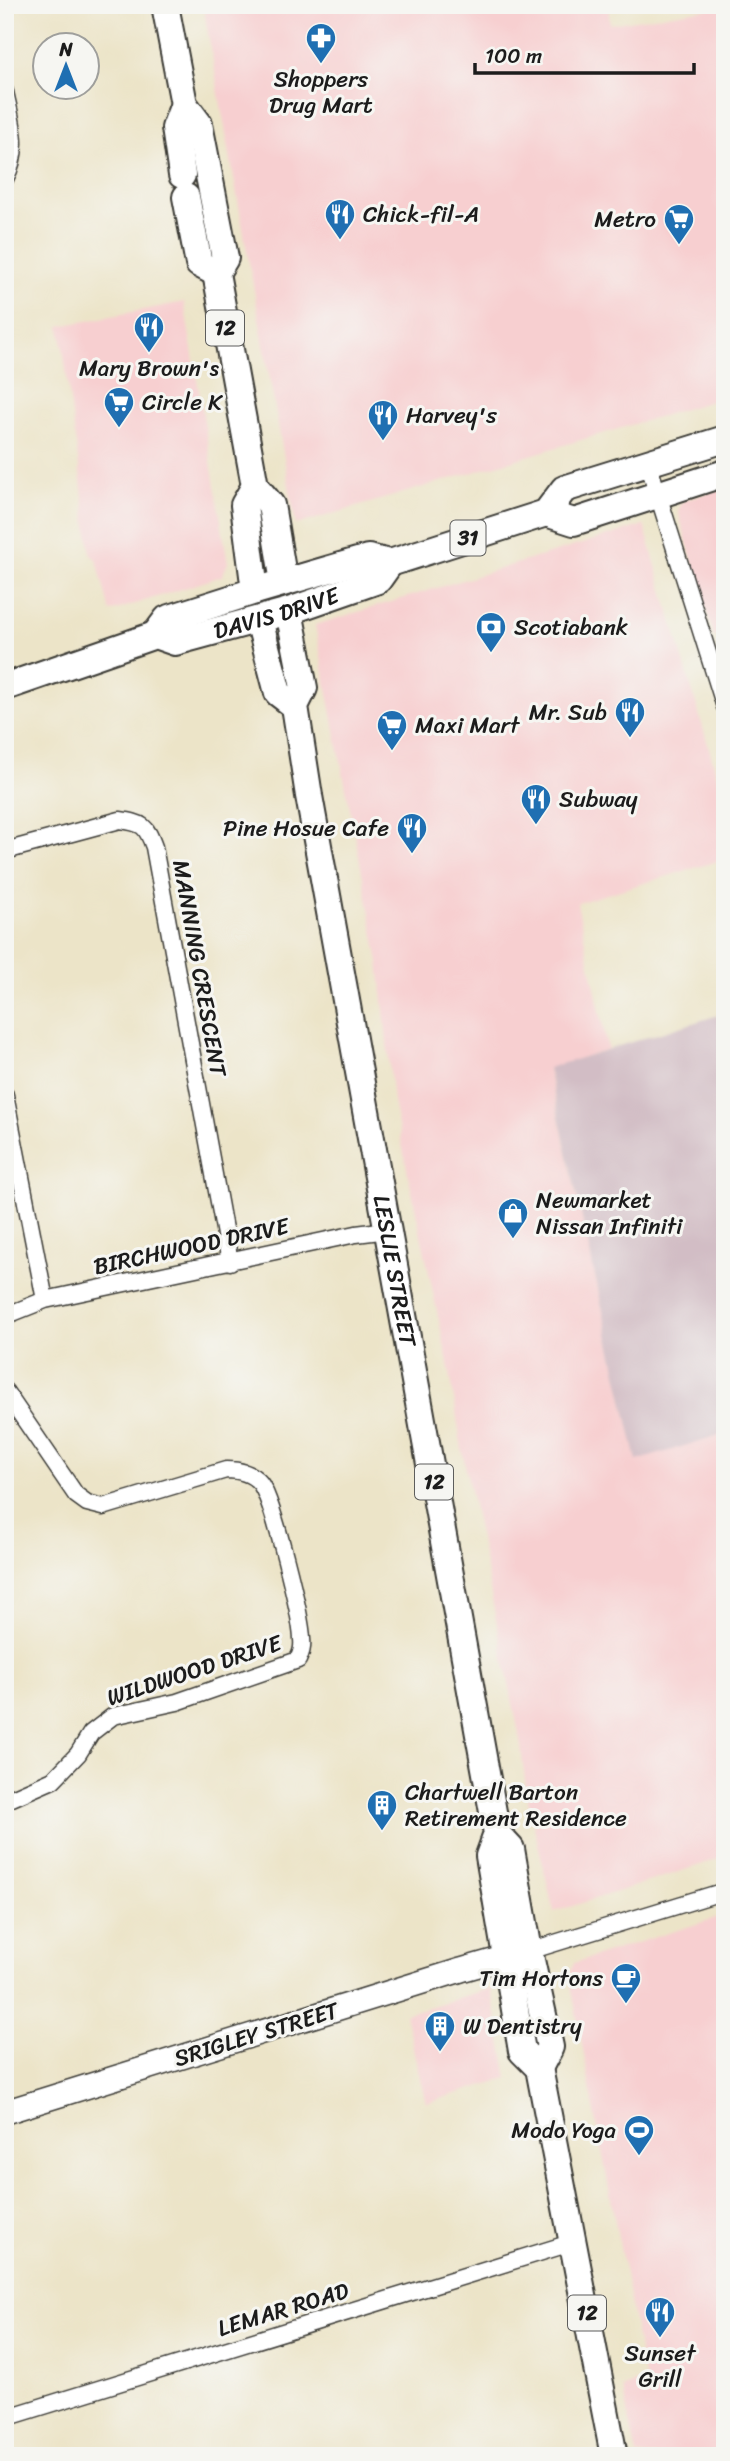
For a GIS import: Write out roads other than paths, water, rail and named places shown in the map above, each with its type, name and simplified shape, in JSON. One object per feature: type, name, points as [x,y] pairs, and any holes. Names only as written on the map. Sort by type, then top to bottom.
[{"type":"main road","name":"LESLIE STREET","points":[[165,5],[184,104],[199,124],[225,258],[216,273],[255,486],[271,505],[284,582]]},
{"type":"main road","name":"LESLIE STREET","points":[[184,104],[174,128],[184,186],[199,264],[216,273]]},
{"type":"main road","points":[[546,513],[564,489],[725,439]]},
{"type":"main road","name":"DAVIS DRIVE","points":[[5,687],[155,635],[167,619],[284,582],[368,558],[390,562],[546,513],[574,522],[725,473]]},
{"type":"main road","name":"LESLIE STREET","points":[[255,486],[244,505],[256,591]]},
{"type":"main road","name":"DAVIS DRIVE","points":[[155,635],[175,642],[289,611],[378,580],[390,562]]},
{"type":"main road","name":"LESLIE STREET","points":[[289,611],[304,688],[295,706],[497,1833],[511,1849],[518,1954],[550,2047],[539,2068],[614,2456]]},
{"type":"main road","name":"LESLIE STREET","points":[[259,620],[278,692],[295,706]]},
{"type":"street","points":[[5,92],[15,135],[14,162],[5,179]]},
{"type":"street","points":[[648,463],[725,707]]},
{"type":"street","name":"LESLIE STREET","points":[[284,582],[289,611]]},
{"type":"street","name":"LESLIE STREET","points":[[256,591],[259,620]]},
{"type":"street","name":"MANNING CRESCENT","points":[[5,851],[120,820],[137,822],[148,829],[154,847],[230,1262]]},
{"type":"street","points":[[5,1095],[45,1300]]},
{"type":"street","name":"BIRCHWOOD DRIVE","points":[[5,1316],[45,1300],[356,1234],[388,1230]]},
{"type":"street","name":"WILDWOOD DRIVE","points":[[5,1391],[76,1495],[87,1503],[103,1507],[226,1469],[239,1470],[254,1477],[267,1494],[290,1583],[303,1649],[298,1660],[286,1665],[177,1702],[113,1716],[91,1733],[78,1754],[53,1780],[5,1801]]},
{"type":"street","points":[[518,1954],[725,1891]]},
{"type":"street","name":"SRIGLEY STREET","points":[[5,2112],[518,1954]]},
{"type":"street","name":"LEMAR ROAD","points":[[5,2418],[574,2242]]},
{"type":"place","name":"Shoppers Drug Mart","points":[[321,65]]},
{"type":"place","name":"Chick-fil-A","points":[[340,241]]},
{"type":"place","name":"Metro","points":[[679,246]]},
{"type":"place","name":"Mary Brown's","points":[[149,354]]},
{"type":"place","name":"Circle K","points":[[119,429]]},
{"type":"place","name":"Harvey's","points":[[383,442]]},
{"type":"place","name":"Scotiabank","points":[[491,654]]},
{"type":"place","name":"Mr. Sub","points":[[630,739]]},
{"type":"place","name":"Maxi Mart","points":[[392,752]]},
{"type":"place","name":"Subway","points":[[536,826]]},
{"type":"place","name":"Pine Hosue Cafe","points":[[412,855]]},
{"type":"place","name":"Newmarket Nissan Infiniti","points":[[513,1240]]},
{"type":"place","name":"Chartwell Barton Retirement Residence","points":[[382,1832]]},
{"type":"place","name":"Tim Hortons","points":[[626,2005]]},
{"type":"place","name":"W Dentistry","points":[[440,2053]]},
{"type":"place","name":"Modo Yoga","points":[[639,2157]]},
{"type":"place","name":"Sunset Grill","points":[[660,2339]]}]
